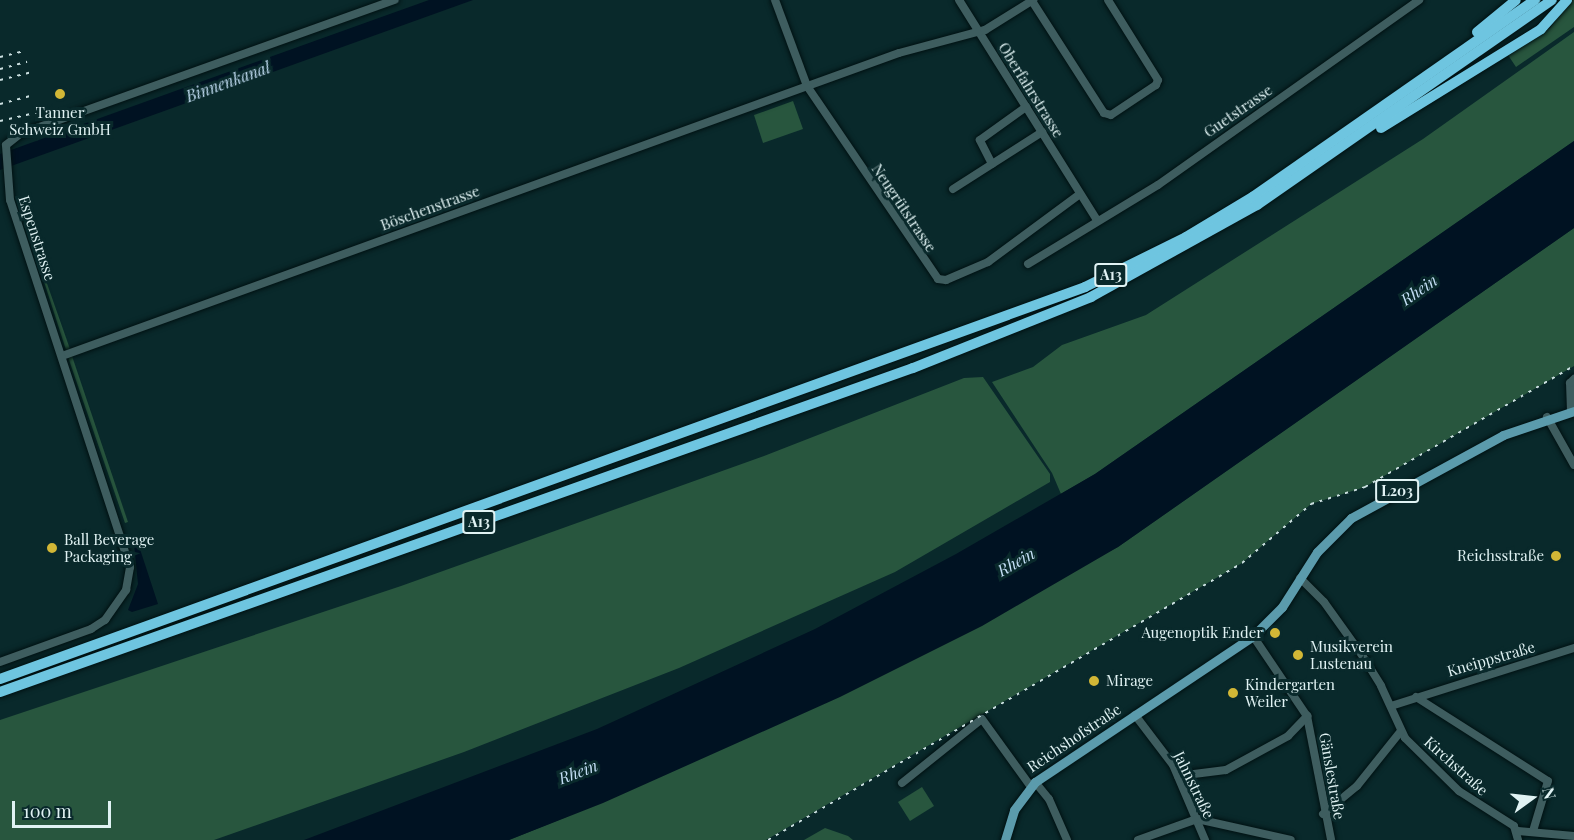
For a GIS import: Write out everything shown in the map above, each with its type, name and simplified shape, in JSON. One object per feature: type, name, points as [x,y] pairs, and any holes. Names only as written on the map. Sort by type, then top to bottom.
[{"type":"highway","name":"A13","points":[[1417,83],[1425,70],[1516,0]]},
{"type":"highway","name":"A13","points":[[0,679],[1085,287],[1220,217],[1535,0]]},
{"type":"highway","name":"A13","points":[[0,693],[1037,321],[1185,249],[1326,158],[1552,0]]},
{"type":"highway","name":"A13","points":[[1326,158],[1338,157],[1541,30],[1564,5]]},
{"type":"main road","name":"L203","points":[[1300,578],[1336,531],[1366,508],[1503,435],[1547,417],[1573,411]]},
{"type":"main road","name":"Reichshofstraße","points":[[1005,840],[1014,810],[1033,784],[1253,636],[1282,607],[1300,578]]},
{"type":"street","name":"Espenstrasse","points":[[0,662],[91,629],[105,620],[120,602],[129,580],[130,567],[122,534],[62,356],[7,181],[5,145],[395,0]]},
{"type":"street","name":"Neugrütstrasse","points":[[775,0],[807,86],[938,279],[981,266],[1080,194]]},
{"type":"street","name":"Oberfahrstrasse","points":[[959,0],[1080,194]]},
{"type":"street","name":"Böschenstrasse","points":[[62,356],[899,53],[979,31],[1033,0]]},
{"type":"street","points":[[1033,0],[1104,113],[1111,115],[1156,85],[1158,80],[1108,0]]},
{"type":"street","name":"Guetstrasse","points":[[1097,220],[1103,222],[1158,185],[1419,0]]},
{"type":"street","points":[[992,164],[980,140],[1026,107]]},
{"type":"street","points":[[953,189],[1042,132]]},
{"type":"street","points":[[1028,264],[1097,220],[1080,194]]},
{"type":"street","points":[[1573,411],[1570,383],[1574,380]]},
{"type":"street","points":[[1547,417],[1574,465]]},
{"type":"street","name":"Kirchstraße","points":[[1300,578],[1337,619],[1391,706],[1401,731],[1459,790],[1518,831]]},
{"type":"street","name":"Gänslestraße","points":[[1253,636],[1307,717],[1323,814],[1331,840]]},
{"type":"street","name":"Kneippstraße","points":[[1391,706],[1574,648]]},
{"type":"street","points":[[1416,697],[1548,781],[1533,831]]},
{"type":"street","name":"Jahnstraße","points":[[1135,715],[1178,776],[1205,840]]},
{"type":"street","name":"Gänslestraße","points":[[1178,776],[1226,770],[1288,736],[1307,717]]},
{"type":"street","name":"Reichshofstraße","points":[[902,783],[982,719],[1033,784]]},
{"type":"street","points":[[1323,814],[1357,786],[1401,731]]},
{"type":"street","points":[[1033,784],[1049,799],[1067,840]]},
{"type":"street","points":[[1138,840],[1197,819],[1291,840]]},
{"type":"street","points":[[1518,840],[1518,831],[1574,836]]},
{"type":"green space","points":[[1570,0],[1574,0],[1574,27],[1516,67],[1508,55],[1550,28]]},
{"type":"green space","points":[[1574,32],[1574,141],[1095,474],[1061,494],[1052,473],[992,382],[1033,367],[1062,345],[1146,315],[1423,139]]},
{"type":"green space","points":[[793,101],[803,129],[763,143],[754,115]]},
{"type":"green space","points":[[19,204],[70,349],[66,350]]},
{"type":"green space","points":[[1574,228],[1574,366],[1365,487],[1311,504],[1242,563],[766,840],[509,840],[566,817],[1118,547]]},
{"type":"green space","points":[[72,356],[128,522],[125,523],[68,357]]},
{"type":"green space","points":[[983,377],[1050,474],[1050,482],[895,572],[679,668],[464,752],[214,840],[0,840],[0,720],[401,586],[764,456],[964,378]]},
{"type":"green space","points":[[922,787],[934,806],[910,821],[898,802]]},
{"type":"green space","points":[[825,828],[848,836],[853,840],[804,840]]},
{"type":"water","name":"Binnenkanal","points":[[429,0],[473,0],[0,170],[0,154]]},
{"type":"water","name":"Rhein","points":[[1574,141],[1574,228],[1118,547],[982,626],[840,697],[603,803],[509,840],[304,840],[597,729],[815,629],[956,554],[1095,474]]},
{"type":"water","points":[[138,543],[158,604],[132,612],[128,610],[138,584],[134,544]]},
{"type":"railway","points":[[0,57],[24,51]]},
{"type":"railway","points":[[0,69],[27,62]]},
{"type":"railway","points":[[0,80],[29,73]]},
{"type":"railway","points":[[0,104],[34,95]]},
{"type":"railway","points":[[0,121],[38,112]]},
{"type":"railway","points":[[768,840],[1242,563],[1311,504],[1365,487],[1574,366]]},
{"type":"place","name":"Tanner Schweiz GmbH","points":[[60,94]]},
{"type":"place","name":"Ball Beverage Packaging","points":[[52,548]]},
{"type":"place","name":"Reichsstraße","points":[[1556,556]]},
{"type":"place","name":"Augenoptik Ender","points":[[1275,633]]},
{"type":"place","name":"Musikverein Lustenau","points":[[1298,655]]},
{"type":"place","name":"Mirage","points":[[1094,681]]},
{"type":"place","name":"Kindergarten Weiler","points":[[1233,693]]}]
